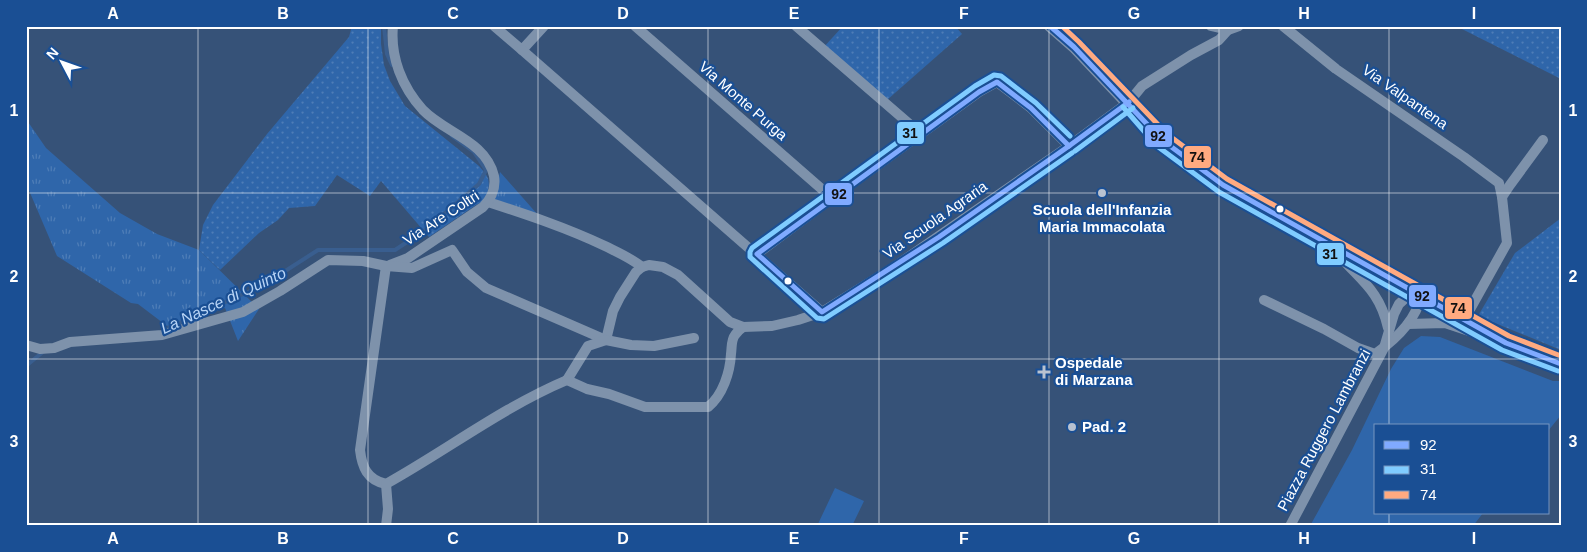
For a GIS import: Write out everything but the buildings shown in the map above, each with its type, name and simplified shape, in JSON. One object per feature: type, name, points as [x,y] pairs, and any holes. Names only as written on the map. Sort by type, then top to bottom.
[{"type":"street","points":[[393,26],[392,36],[396,65],[406,90],[425,112],[471,143],[491,166],[496,186],[488,202]]},
{"type":"street","points":[[494,26],[822,312]]},
{"type":"street","points":[[522,50],[544,26]]},
{"type":"street","name":"Via Monte Purga","points":[[635,26],[832,198]]},
{"type":"street","points":[[796,26],[921,134]]},
{"type":"street","points":[[1050,26],[1074,47],[1162,140],[1223,186],[1506,343]]},
{"type":"street","points":[[1211,26],[1228,30]]},
{"type":"street","points":[[1128,102],[1142,86],[1219,40],[1228,30],[1239,26]]},
{"type":"street","name":"Via Valpantena","points":[[1283,26],[1336,69],[1499,183],[1507,243],[1464,320]]},
{"type":"street","points":[[757,254],[979,92],[997,82],[1031,108],[1069,146]]},
{"type":"street","name":"Via Scuola Agraria","points":[[743,327],[772,326],[808,318],[822,312],[891,269],[1069,146],[1128,102]]},
{"type":"street","points":[[1502,197],[1543,140]]},
{"type":"street","name":"Via Are Coltri","points":[[386,266],[408,258],[484,207],[488,202],[574,232],[634,261],[642,267]]},
{"type":"street","name":"Piazza Ruggero Lambranzi","points":[[1332,246],[1347,266],[1373,290],[1382,307],[1388,329]]},
{"type":"street","points":[[26,345],[40,349],[54,348],[70,342],[162,335],[243,312],[328,260],[363,261],[386,266],[412,268],[452,250],[467,272],[486,288],[519,304],[606,340],[631,345],[654,346],[694,338]]},
{"type":"street","points":[[567,380],[587,389],[645,406],[708,406],[715,402],[724,384],[731,356],[732,341],[735,334],[743,327],[730,322],[678,275],[657,265],[642,267],[636,272],[613,311],[606,340]]},
{"type":"street","points":[[386,266],[360,450],[362,464],[376,482],[386,484],[423,463],[514,405],[567,380],[588,346],[606,340]]},
{"type":"street","name":"Piazza Ruggero Lambranzi","points":[[1264,300],[1358,348],[1375,354],[1384,348],[1408,324],[1419,304],[1417,294],[1399,304],[1388,329],[1384,348],[1290,526]]},
{"type":"street","points":[[1408,324],[1445,324],[1506,343],[1561,364]]},
{"type":"street","points":[[386,484],[388,509],[386,526]]},
{"type":"green space","points":[[352,26],[381,26],[384,65],[390,81],[405,106],[479,166],[489,182],[487,200],[476,205],[429,237],[381,181],[370,196],[337,175],[315,206],[289,208],[278,220],[259,233],[220,270],[199,250],[203,225],[213,205],[267,134],[349,37]]},
{"type":"green space","points":[[843,26],[955,26],[962,34],[887,100],[823,48]]},
{"type":"green space","points":[[1456,26],[1561,26],[1561,79]]},
{"type":"green space","points":[[26,119],[46,148],[120,213],[157,234],[199,250],[259,309],[238,341],[225,308],[167,326],[138,304],[131,303],[57,256],[28,188],[26,188]]},
{"type":"green space","points":[[500,172],[538,215],[493,201]]},
{"type":"green space","points":[[1561,218],[1561,350],[1478,316],[1515,253]]},
{"type":"green space","points":[[1421,336],[1440,337],[1553,381],[1561,381],[1561,415],[1550,429],[1550,424],[1374,424],[1374,514],[1482,514],[1473,526],[1310,526],[1352,450],[1391,369],[1404,348]]},
{"type":"green space","points":[[835,488],[864,501],[852,526],[817,526]]},
{"type":"waterway","name":"La Nasce di Quinto","points":[[384,26],[387,54],[392,65]]},
{"type":"waterway","name":"La Nasce di Quinto","points":[[164,330],[265,284],[318,250],[395,250],[424,231],[479,184],[486,170],[474,152],[452,136]]},
{"type":"waterway","name":"La Nasce di Quinto","points":[[26,366],[44,351]]},
{"type":"transit line","name":"92","points":[[1050,26],[1074,47],[1162,140],[1223,185],[1506,343],[1561,364]]},
{"type":"transit line","name":"74","points":[[1062,26],[1167,134],[1227,179],[1509,336],[1561,356]]},
{"type":"transit line","name":"31","points":[[1070,136],[1036,103],[1001,76],[994,75],[975,86],[752,248],[750,257],[817,318],[824,319],[943,243],[1072,153]]},
{"type":"transit line","name":"92","points":[[997,82],[1031,108],[1069,146],[939,237],[822,312],[757,254],[979,92],[997,82]]},
{"type":"transit line","name":"92","points":[[1069,146],[1129,102]]},
{"type":"transit line","name":"31","points":[[1123,107],[1157,146],[1219,192],[1502,350],[1558,371]]},
{"type":"transit line","name":"31","points":[[1075,151],[1133,108]]},
{"type":"place","name":"Scuola dell'Infanzia Maria Immacolata","points":[[1102,193]]},
{"type":"place","name":"Ospedale di Marzana","points":[[1044,372]]},
{"type":"place","name":"Pad. 2","points":[[1072,427]]}]
